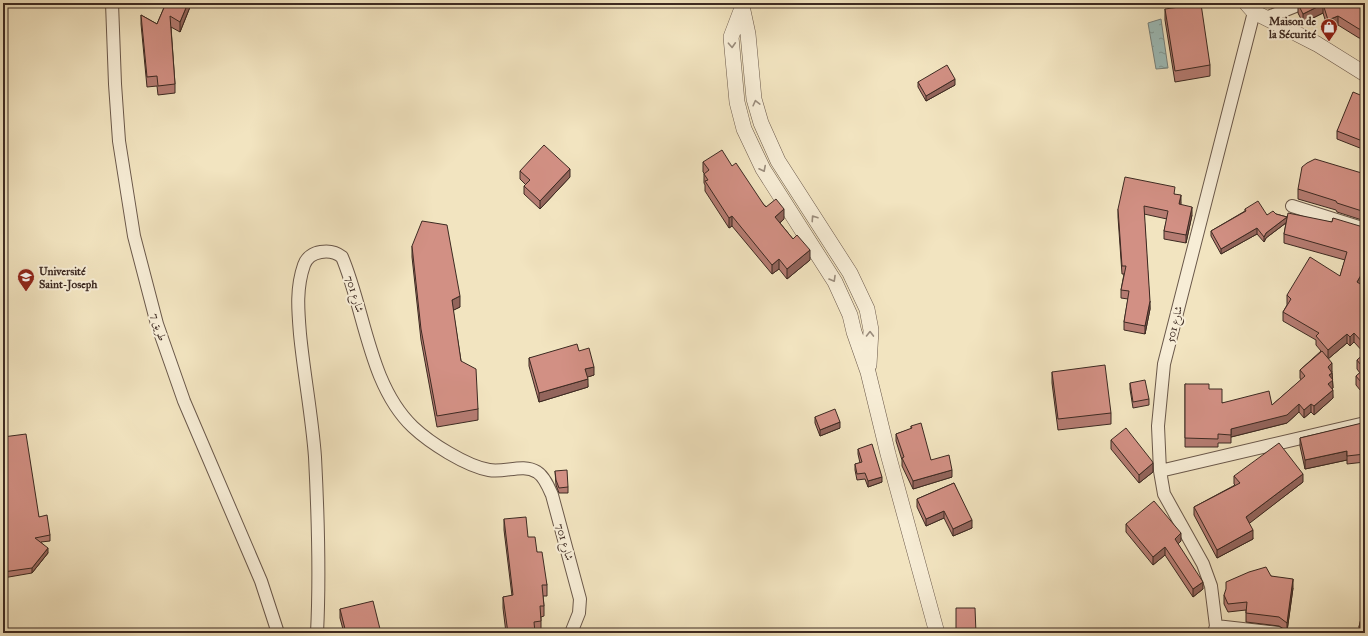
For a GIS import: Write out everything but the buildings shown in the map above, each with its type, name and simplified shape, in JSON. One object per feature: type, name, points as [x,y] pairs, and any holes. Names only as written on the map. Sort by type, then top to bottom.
[{"type":"street","name":"طريق 7","points":[[112,3],[119,141],[134,236],[157,324],[184,401],[261,581],[278,633]]},
{"type":"street","points":[[1255,11],[1303,3]]},
{"type":"street","points":[[742,5],[731,37],[737,102],[744,129],[773,187],[835,282],[850,315],[854,332],[868,372],[890,462],[937,633]]},
{"type":"street","points":[[1255,11],[1317,44],[1365,74]]},
{"type":"street","name":"شارع 501","points":[[1215,629],[1211,586],[1203,564],[1164,494],[1160,471],[1158,426],[1164,364],[1255,11]]},
{"type":"street","points":[[1292,206],[1365,229]]},
{"type":"street","name":"شارع 701","points":[[317,633],[315,456],[302,354],[297,296],[304,263],[310,255],[328,252],[337,253],[342,257],[378,367],[388,392],[401,413],[414,427],[444,448],[476,466],[490,470],[527,468],[538,472],[546,483],[552,495],[580,599],[579,613],[572,633]]},
{"type":"street","points":[[1160,471],[1365,423]]},
{"type":"street","points":[[1215,629],[1278,633]]},
{"type":"water","points":[[1161,19],[1168,68],[1156,69],[1148,23]]},
{"type":"place","name":"Maison de la Sécurité","points":[[1329,42]]},
{"type":"place","name":"Université Saint-Joseph","points":[[26,292]]}]
